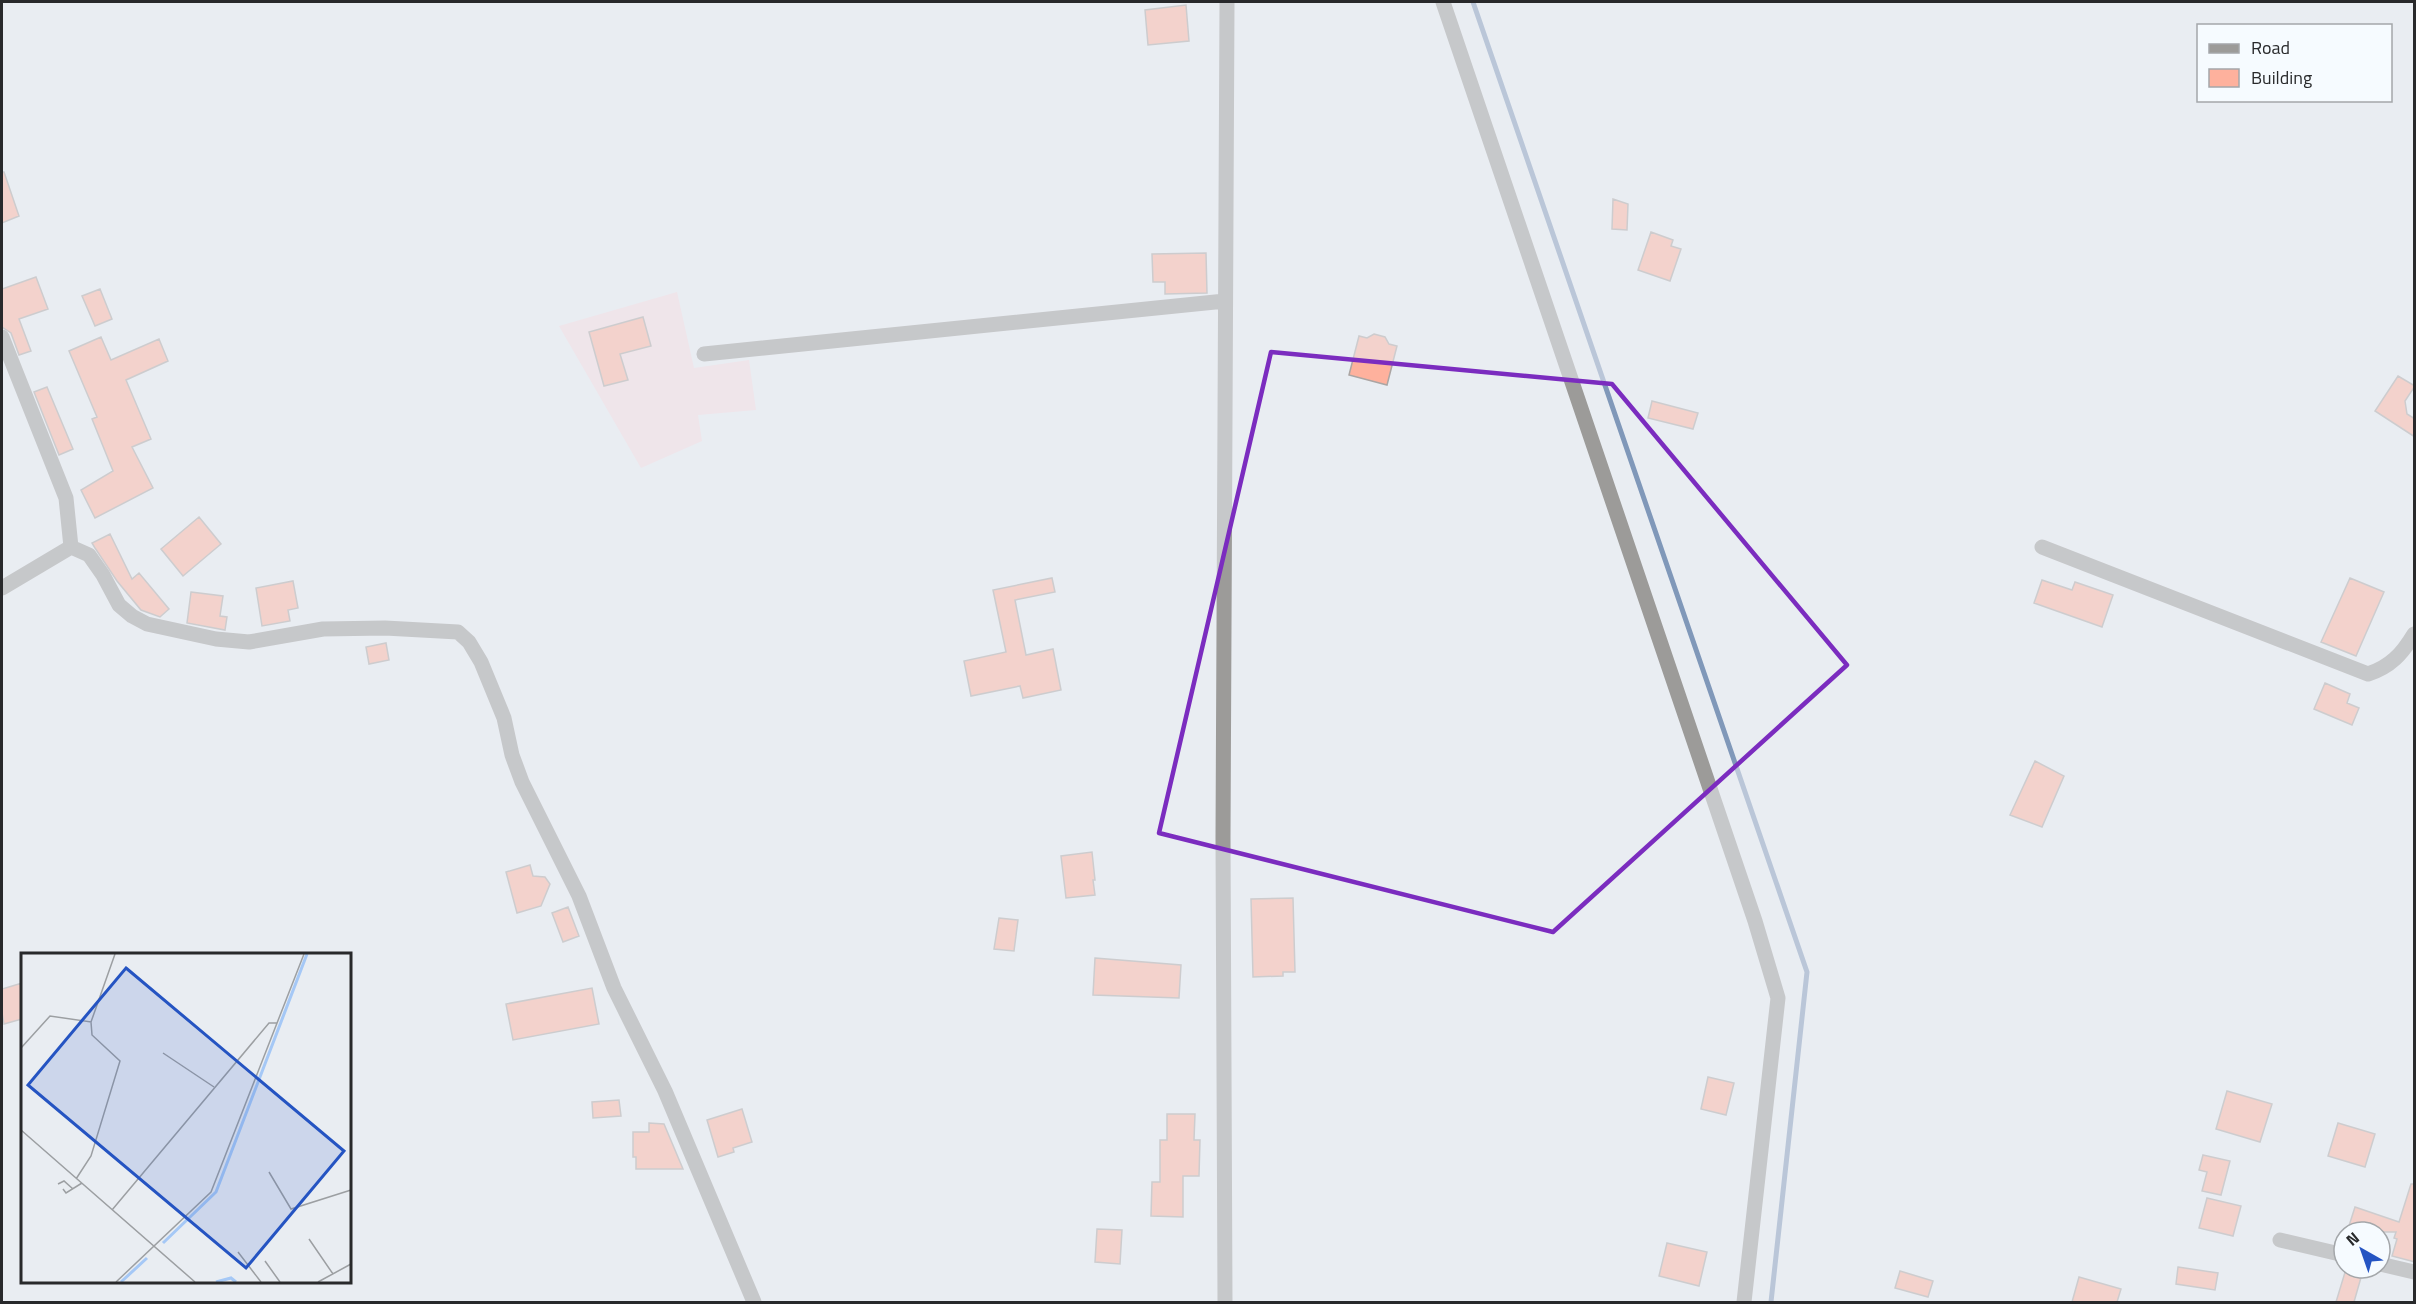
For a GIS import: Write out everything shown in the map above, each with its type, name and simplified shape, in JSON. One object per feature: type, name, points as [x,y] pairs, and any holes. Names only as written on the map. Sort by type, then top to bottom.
[{"type":"street","points":[[1225,1302],[1223,825],[1227,2]]},
{"type":"street","points":[[1443,2],[1755,921],[1778,998],[1744,1302]]},
{"type":"street","points":[[704,354],[1225,301]]},
{"type":"street","points":[[2,337],[66,498],[71,547]]},
{"type":"street","points":[[2,588],[71,547]]},
{"type":"street","points":[[71,547],[89,555],[119,605],[132,616],[147,624],[216,639],[249,642],[323,629],[385,628],[458,632],[469,642],[481,662],[504,718],[512,755],[522,782],[579,896],[614,988],[665,1091],[754,1302]]},
{"type":"street","points":[[2042,547],[2368,674],[2383,669],[2403,652],[2415,634]]},
{"type":"street","points":[[2280,1240],[2332,1252]]},
{"type":"street","points":[[2392,1267],[2415,1272]]},
{"type":"highlighted area","points":[[1271,352],[1612,384],[1847,665],[1553,932],[1159,833]]},
{"type":"shaded area","points":[[677,292],[694,368],[749,360],[756,410],[698,415],[702,441],[641,468],[559,326]]},
{"type":"building","points":[[1186,5],[1189,41],[1148,45],[1145,10]]},
{"type":"building","points":[[2,172],[4,172],[19,216],[2,223]]},
{"type":"building","points":[[1613,199],[1628,204],[1627,230],[1612,229]]},
{"type":"building","points":[[1651,232],[1673,240],[1671,246],[1681,249],[1670,281],[1638,270]]},
{"type":"building","points":[[1206,253],[1207,293],[1165,294],[1165,282],[1153,282],[1152,254]]},
{"type":"building","points":[[36,277],[48,309],[19,319],[31,351],[19,355],[11,333],[2,327],[2,289]]},
{"type":"building","points":[[100,289],[112,319],[95,326],[82,296]]},
{"type":"building","points":[[643,317],[651,346],[620,354],[628,380],[604,386],[589,332]]},
{"type":"building","points":[[1374,334],[1385,337],[1389,344],[1397,346],[1387,385],[1349,375],[1359,336],[1367,338]]},
{"type":"building","points":[[101,337],[111,360],[159,339],[168,361],[126,380],[151,439],[132,447],[153,488],[95,518],[81,490],[113,471],[92,419],[97,417],[69,351]]},
{"type":"building","points":[[2398,376],[2415,386],[2405,401],[2407,414],[2415,419],[2415,437],[2375,411]]},
{"type":"building","points":[[47,387],[73,449],[59,455],[34,392]]},
{"type":"building","points":[[1652,401],[1698,413],[1693,429],[1648,418]]},
{"type":"building","points":[[199,517],[221,544],[183,576],[161,549]]},
{"type":"building","points":[[110,534],[132,579],[139,573],[169,609],[160,617],[141,610],[117,581],[92,543]]},
{"type":"building","points":[[1052,578],[1055,592],[1015,600],[1026,655],[1053,649],[1061,690],[1023,698],[1020,686],[971,696],[964,661],[1006,652],[993,590]]},
{"type":"building","points":[[2350,578],[2384,592],[2356,656],[2321,642]]},
{"type":"building","points":[[2042,580],[2072,590],[2075,582],[2113,595],[2102,627],[2034,603]]},
{"type":"building","points":[[293,581],[298,608],[288,610],[290,621],[262,626],[256,588]]},
{"type":"building","points":[[191,592],[223,596],[220,616],[227,617],[225,630],[187,623]]},
{"type":"building","points":[[386,643],[389,660],[369,664],[366,647]]},
{"type":"building","points":[[2325,683],[2350,694],[2347,703],[2359,708],[2352,725],[2314,709]]},
{"type":"building","points":[[2035,761],[2064,776],[2042,827],[2010,815]]},
{"type":"building","points":[[1092,852],[1095,895],[1066,898],[1061,856]]},
{"type":"building","points":[[530,865],[533,876],[545,877],[550,884],[541,906],[517,913],[506,872]]},
{"type":"building","points":[[1293,898],[1295,972],[1283,972],[1283,976],[1253,977],[1251,899]]},
{"type":"building","points":[[568,907],[579,936],[563,942],[552,913]]},
{"type":"building","points":[[999,918],[1018,920],[1014,951],[994,949]]},
{"type":"building","points":[[1095,958],[1181,965],[1179,998],[1093,995]]},
{"type":"building","points":[[21,983],[21,1019],[4,1024],[2,989]]},
{"type":"building","points":[[592,988],[599,1024],[513,1040],[506,1004]]},
{"type":"building","points":[[1708,1077],[1734,1083],[1726,1115],[1701,1109]]},
{"type":"building","points":[[2227,1091],[2272,1104],[2260,1142],[2216,1129]]},
{"type":"building","points":[[619,1100],[621,1116],[593,1118],[592,1102]]},
{"type":"building","points":[[742,1109],[752,1142],[733,1148],[734,1152],[718,1157],[707,1120]]},
{"type":"building","points":[[1167,1114],[1195,1114],[1194,1140],[1200,1140],[1199,1176],[1183,1176],[1183,1217],[1151,1216],[1152,1182],[1160,1182],[1160,1140],[1167,1140]]},
{"type":"building","points":[[649,1123],[664,1124],[683,1169],[636,1169],[636,1157],[633,1157],[633,1132],[649,1132]]},
{"type":"building","points":[[2338,1123],[2375,1134],[2365,1167],[2328,1156]]},
{"type":"building","points":[[2203,1155],[2230,1161],[2221,1195],[2202,1191],[2207,1172],[2199,1170]]},
{"type":"building","points":[[2411,1184],[2415,1184],[2415,1262],[2392,1256],[2397,1239],[2394,1238],[2396,1232],[2392,1232],[2392,1220],[2351,1220],[2355,1207],[2399,1222]]},
{"type":"building","points":[[2207,1198],[2241,1206],[2233,1236],[2199,1228]]},
{"type":"building","points":[[1097,1229],[1122,1230],[1120,1264],[1095,1262]]},
{"type":"building","points":[[1667,1243],[1707,1252],[1699,1286],[1659,1276]]},
{"type":"building","points":[[2178,1267],[2218,1273],[2215,1290],[2176,1284]]},
{"type":"building","points":[[1900,1271],[1933,1281],[1928,1297],[1895,1288]]},
{"type":"building","points":[[2079,1277],[2121,1289],[2117,1302],[2072,1302]]},
{"type":"building","points":[[2343,1280],[2360,1280],[2354,1302],[2336,1302]]},
{"type":"waterway","points":[[1473,2],[1807,972],[1771,1302]]}]
